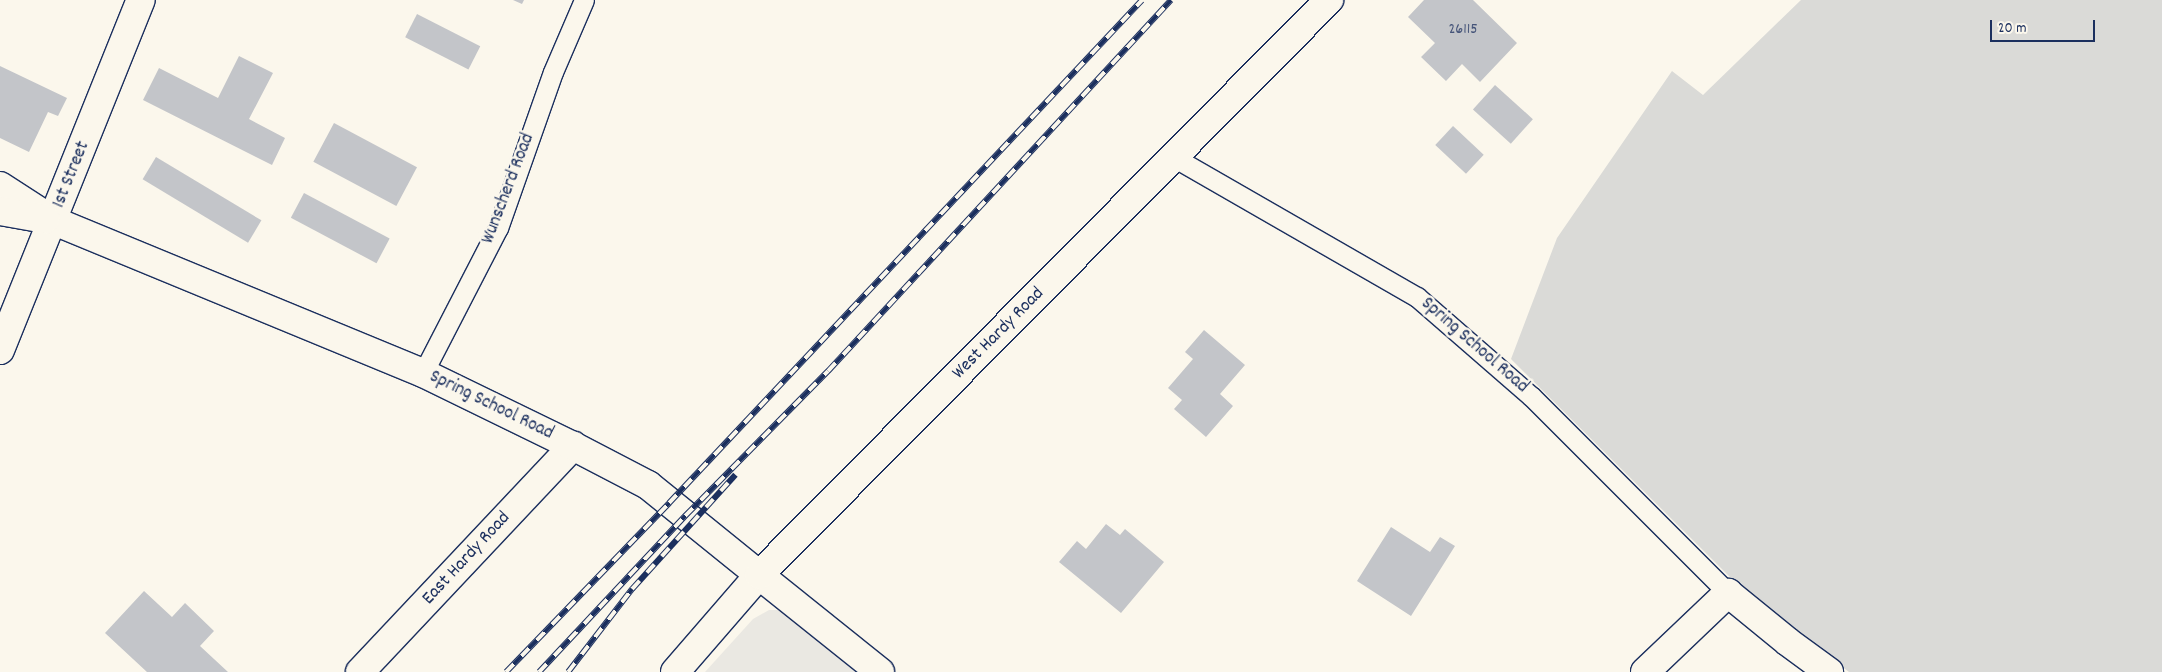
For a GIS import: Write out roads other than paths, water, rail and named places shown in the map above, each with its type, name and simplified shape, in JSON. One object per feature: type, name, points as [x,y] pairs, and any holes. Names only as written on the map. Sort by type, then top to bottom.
[{"type":"street","name":"1st Street","points":[[0,350],[54,221],[141,0]]},
{"type":"street","name":"West Hardy Road","points":[[675,672],[759,575],[1175,158],[1329,0]]},
{"type":"street","name":"Spring School Road","points":[[0,186],[54,221],[423,373],[648,485],[880,672]]},
{"type":"street","name":"Spring School Road","points":[[0,211],[54,221]]},
{"type":"street","name":"East Hardy Road","points":[[360,672],[573,446]]},
{"type":"street","points":[[1646,672],[1728,593],[1788,642],[1830,672]]},
{"type":"lane","name":"Wunscherd Road","points":[[423,373],[498,228],[553,72],[584,0]]},
{"type":"lane","name":"Spring School Road","points":[[1175,158],[1417,297],[1531,396],[1728,593]]},
{"type":"railway","points":[[506,672],[669,503],[1142,0]]},
{"type":"railway","points":[[539,672],[685,516],[828,371],[1171,0]]},
{"type":"railway","points":[[568,672],[632,589],[735,475]]}]
